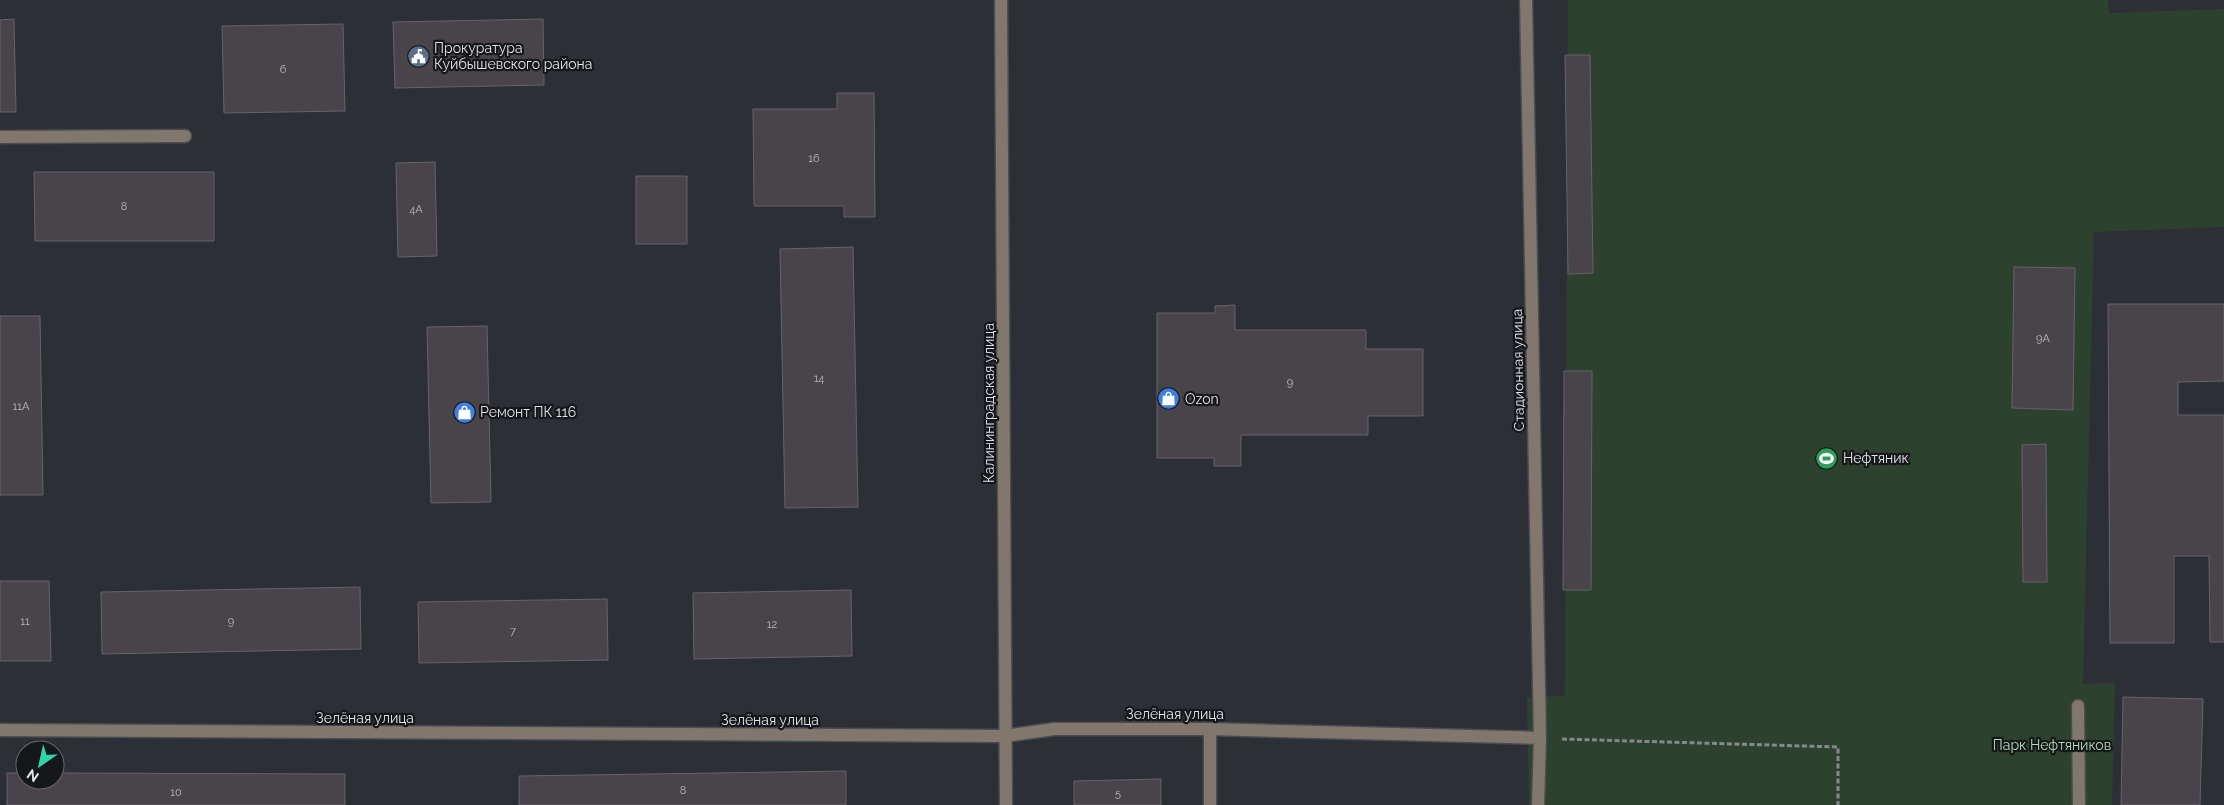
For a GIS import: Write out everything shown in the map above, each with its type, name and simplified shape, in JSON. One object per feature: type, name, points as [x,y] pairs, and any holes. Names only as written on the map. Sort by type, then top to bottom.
[{"type":"street","name":"Калининградская улица","points":[[1001,0],[1006,805]]},
{"type":"street","name":"Стадионная улица","points":[[1526,0],[1540,738],[1538,805]]},
{"type":"street","points":[[0,137],[185,136]]},
{"type":"street","points":[[2078,706],[2079,805]]},
{"type":"street","name":"Зелёная улица","points":[[0,730],[1006,736],[1054,729],[1210,729],[1540,738]]},
{"type":"street","points":[[1210,729],[1210,805]]},
{"type":"path","points":[[1540,738],[1838,747],[1838,805]]},
{"type":"green space","name":"Нефтяник","points":[[1568,0],[2108,0],[2109,13],[2224,9],[2224,227],[2094,232],[2083,684],[2115,683],[2112,805],[1529,805],[1527,697],[1565,696]]},
{"type":"building","points":[[14,19],[16,112],[0,112],[0,20]]},
{"type":"building","points":[[543,19],[544,85],[395,88],[393,22]]},
{"type":"building","points":[[343,24],[345,111],[224,113],[222,26]]},
{"type":"building","points":[[1565,55],[1590,55],[1593,273],[1568,274]]},
{"type":"building","points":[[837,93],[874,93],[875,217],[844,217],[844,206],[754,206],[753,109],[837,109]]},
{"type":"building","points":[[435,162],[437,256],[398,257],[396,163]]},
{"type":"building","points":[[34,172],[214,172],[214,241],[35,241]]},
{"type":"building","points":[[636,176],[687,176],[687,244],[636,244]]},
{"type":"building","points":[[853,247],[858,507],[785,508],[780,249]]},
{"type":"building","points":[[2014,267],[2075,268],[2073,410],[2012,408]]},
{"type":"building","points":[[2108,304],[2224,304],[2224,381],[2178,382],[2178,415],[2224,415],[2224,642],[2210,642],[2209,556],[2174,556],[2174,643],[2110,643]]},
{"type":"building","points":[[1235,305],[1235,330],[1366,330],[1366,349],[1423,349],[1423,416],[1368,416],[1368,435],[1241,435],[1241,466],[1214,466],[1214,458],[1157,458],[1157,313],[1215,313],[1215,306]]},
{"type":"building","points":[[0,316],[40,316],[43,495],[0,495]]},
{"type":"building","points":[[487,326],[491,502],[431,503],[427,327]]},
{"type":"building","points":[[1564,371],[1592,371],[1591,590],[1563,590]]},
{"type":"building","points":[[2046,444],[2047,582],[2023,582],[2022,445]]},
{"type":"building","points":[[0,581],[49,581],[51,661],[0,661]]},
{"type":"building","points":[[360,587],[361,649],[102,654],[101,592]]},
{"type":"building","points":[[851,590],[852,656],[694,659],[693,593]]},
{"type":"building","points":[[607,599],[608,660],[419,663],[418,602]]},
{"type":"building","points":[[2123,697],[2203,699],[2200,805],[2121,805]]},
{"type":"building","points":[[846,771],[846,805],[519,805],[519,776]]},
{"type":"building","points":[[7,773],[15,773],[15,790],[65,790],[65,773],[345,774],[345,805],[7,805]]},
{"type":"building","points":[[1161,779],[1161,805],[1074,805],[1074,781]]},
{"type":"place","name":"Прокуратура Куйбышевского района","points":[[418,56]]},
{"type":"place","name":"Ozon","points":[[1169,399]]},
{"type":"place","name":"Ремонт ПК 116","points":[[464,412]]},
{"type":"place","name":"Нефтяник","points":[[1827,458]]},
{"type":"park label","name":"Парк Нефтяников","points":[[2052,745]]}]
